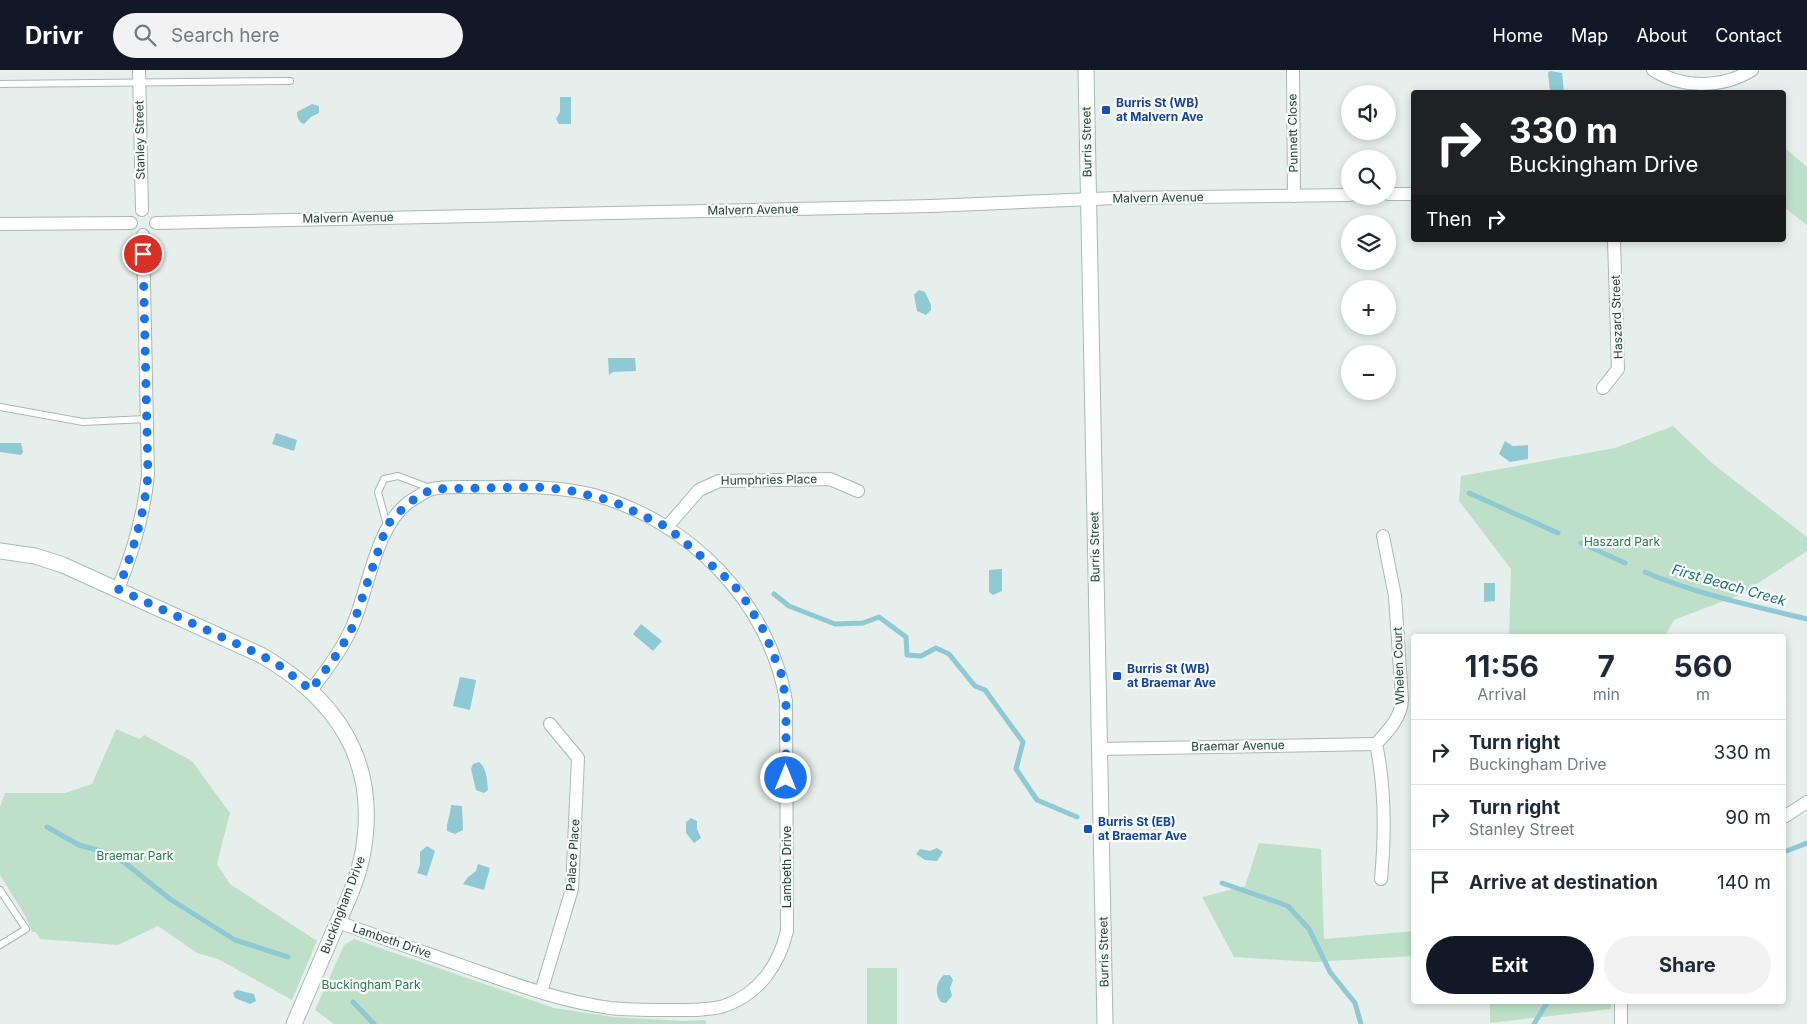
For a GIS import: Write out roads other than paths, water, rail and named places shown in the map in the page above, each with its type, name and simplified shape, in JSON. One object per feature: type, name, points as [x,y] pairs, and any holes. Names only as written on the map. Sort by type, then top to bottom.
[{"type":"street","name":"Stanley Street","points":[[139,70],[142,210]]},
{"type":"street","name":"Burris Street","points":[[1086,70],[1106,1024]]},
{"type":"street","name":"Punnett Close","points":[[1293,70],[1294,196]]},
{"type":"street","points":[[1653,70],[1690,83],[1716,83],[1740,77],[1752,70]]},
{"type":"street","points":[[1396,194],[1411,194]]},
{"type":"street","name":"Malvern Avenue","points":[[156,223],[1089,201],[1116,198],[1341,195]]},
{"type":"street","points":[[142,210],[153,215],[156,223],[150,233],[143,235],[133,230],[131,223],[135,213],[142,210]]},
{"type":"street","points":[[0,224],[131,223]]},
{"type":"street","points":[[118,589],[138,533],[145,502],[148,475],[143,235]]},
{"type":"street","name":"Haszard Street","points":[[1603,388],[1618,369],[1614,242]]},
{"type":"street","name":"Humphries Place","points":[[667,527],[693,496],[705,486],[719,481],[830,479],[858,491]]},
{"type":"street","name":"Lambeth Drive","points":[[311,690],[340,650],[352,628],[387,525],[408,503],[432,489],[536,487],[568,490],[612,501],[667,527],[717,569],[741,593],[764,631],[782,676],[786,702],[787,931],[776,962],[764,980],[744,996],[715,1008],[687,1010],[611,1008],[541,992],[338,922]]},
{"type":"street","name":"Whelen Court","points":[[1376,744],[1399,714],[1402,700],[1396,604],[1383,536]]},
{"type":"street","name":"Buckingham Drive","points":[[0,551],[35,556],[118,589],[261,655],[280,666],[311,690],[333,715],[350,741],[359,767],[365,798],[366,815],[363,852],[358,871],[338,922],[294,1024]]},
{"type":"street","name":"Palace Place","points":[[541,992],[572,889],[578,758],[550,724]]},
{"type":"street","points":[[1376,744],[1380,762],[1383,854],[1381,879]]},
{"type":"street","name":"Braemar Avenue","points":[[1099,749],[1376,744]]},
{"type":"street","points":[[1786,816],[1807,802]]},
{"type":"street","points":[[1621,1004],[1621,1024]]},
{"type":"lane","points":[[0,84],[290,81]]},
{"type":"lane","points":[[0,407],[83,422],[146,419]]},
{"type":"lane","points":[[387,525],[378,492],[384,480],[398,476],[432,489]]},
{"type":"lane","points":[[0,890],[26,929],[0,945]]},
{"type":"water","points":[[1550,71],[1562,73],[1564,90],[1550,90],[1548,73]]},
{"type":"water","points":[[560,97],[571,97],[571,124],[559,124],[556,119],[560,112]]},
{"type":"water","points":[[312,104],[319,106],[319,113],[311,117],[304,124],[299,120],[297,112]]},
{"type":"water","points":[[919,290],[925,292],[931,305],[931,310],[926,315],[917,311],[914,295]]},
{"type":"water","points":[[608,358],[635,358],[636,371],[613,372],[609,375]]},
{"type":"water","points":[[276,433],[297,440],[294,451],[272,444]]},
{"type":"water","points":[[1505,441],[1513,446],[1528,445],[1528,459],[1510,462],[1499,454]]},
{"type":"water","points":[[0,443],[21,443],[23,452],[21,455],[0,452]]},
{"type":"water","points":[[1002,569],[1002,591],[993,595],[989,592],[989,570]]},
{"type":"water","points":[[1484,583],[1495,583],[1495,601],[1484,602]]},
{"type":"water","points":[[641,624],[662,641],[653,651],[633,634]]},
{"type":"water","points":[[460,677],[476,680],[470,710],[453,706]]},
{"type":"water","points":[[479,762],[484,768],[487,778],[488,790],[484,793],[476,790],[471,769],[473,764]]},
{"type":"water","points":[[451,805],[462,806],[463,830],[455,834],[447,831]]},
{"type":"water","points":[[691,818],[697,821],[697,829],[701,838],[694,843],[686,833],[686,822]]},
{"type":"water","points":[[427,846],[435,851],[427,876],[417,873],[420,865],[420,852]]},
{"type":"water","points":[[937,848],[943,852],[937,861],[925,860],[916,854],[920,849],[930,851]]},
{"type":"water","points":[[478,864],[490,868],[484,890],[463,884],[476,871]]},
{"type":"water","points":[[944,975],[950,975],[953,980],[950,988],[952,996],[946,1003],[941,1002],[937,995],[939,981]]},
{"type":"water","points":[[237,990],[254,994],[256,1001],[250,1004],[235,998],[233,993]]},
{"type":"waterway","name":"First Beach Creek","points":[[1469,493],[1558,533]]},
{"type":"waterway","name":"First Beach Creek","points":[[1581,543],[1625,563]]},
{"type":"waterway","name":"First Beach Creek","points":[[1645,572],[1704,593],[1807,619]]},
{"type":"waterway","points":[[774,594],[789,606],[835,624],[863,623],[879,617],[906,637],[907,655],[921,656],[936,648],[949,654],[975,686],[985,690],[1023,742],[1016,769],[1037,800],[1077,817]]},
{"type":"waterway","points":[[47,827],[79,845],[115,855],[170,899],[235,940],[288,957]]},
{"type":"waterway","points":[[1786,851],[1807,843]]},
{"type":"waterway","points":[[1222,883],[1288,906],[1309,929],[1330,972],[1355,1003],[1361,1024]]},
{"type":"waterway","points":[[353,1002],[374,1024]]},
{"type":"waterway","points":[[1534,1024],[1546,1004]]},
{"type":"place","name":"Burris St (WB) at Malvern Ave","points":[[1106,110]]},
{"type":"place","name":"Burris St (WB) at Braemar Ave","points":[[1117,676]]},
{"type":"place","name":"Burris St (EB) at Braemar Ave","points":[[1088,829]]},
{"type":"park label","name":"Haszard Park","points":[[1622,542]]},
{"type":"park label","name":"Braemar Park","points":[[135,856]]},
{"type":"park label","name":"Buckingham Park","points":[[371,985]]}]
